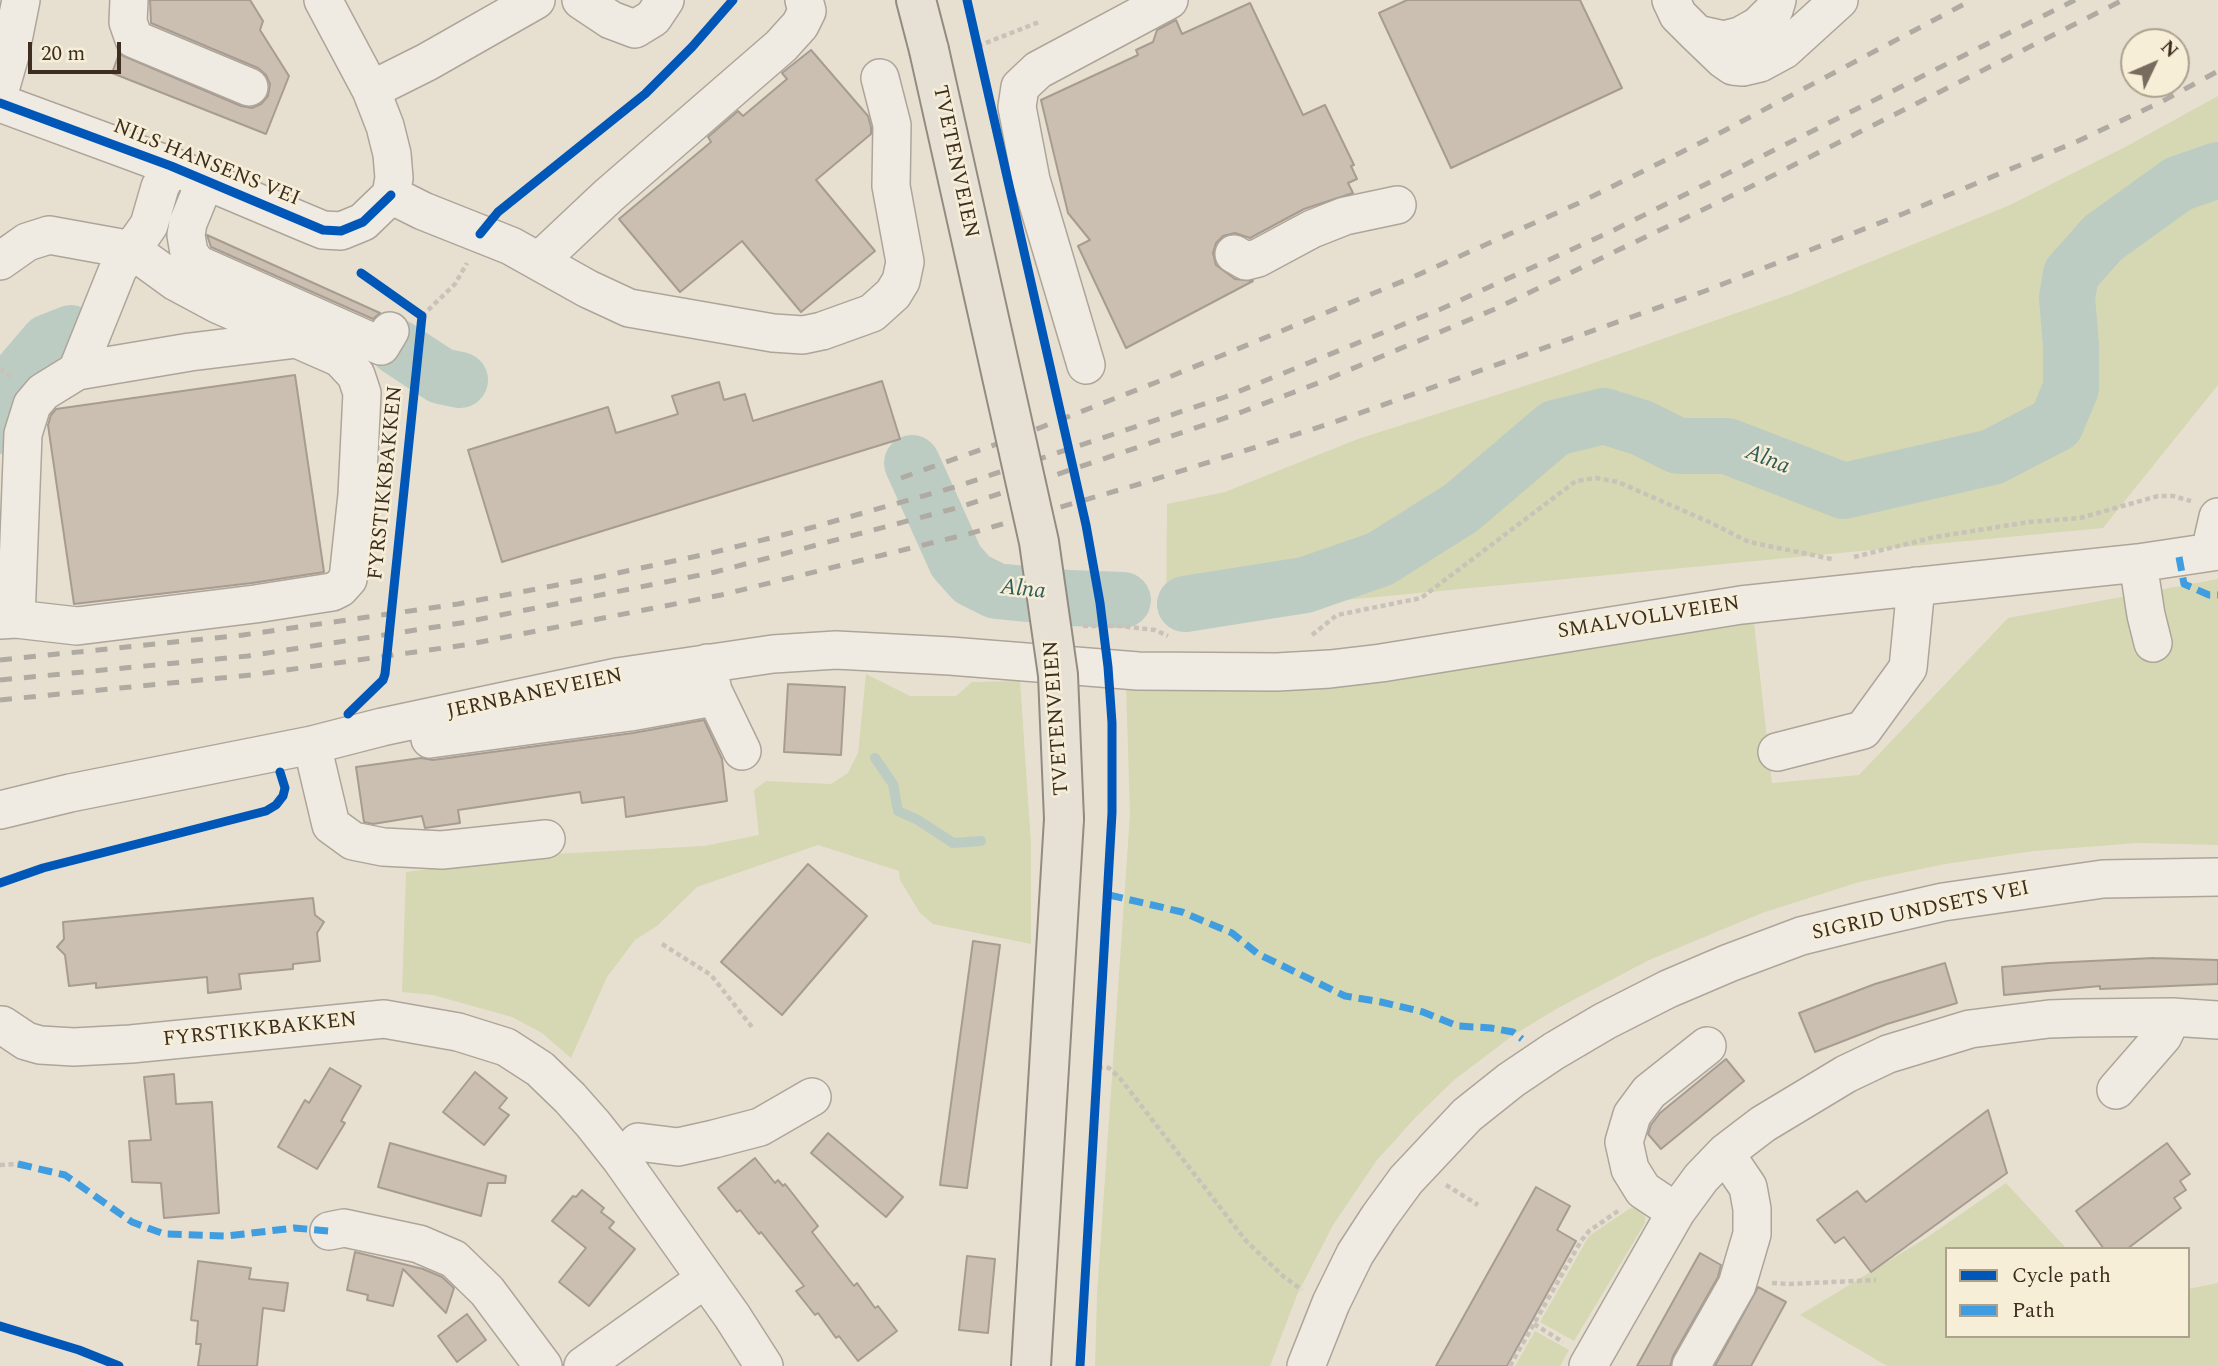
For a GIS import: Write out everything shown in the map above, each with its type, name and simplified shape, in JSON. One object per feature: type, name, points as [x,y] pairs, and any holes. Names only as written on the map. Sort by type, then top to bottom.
[{"type":"main road","name":"TVETENVEIEN","points":[[916,0],[1041,555],[1058,675],[1064,818],[1029,1360]]},
{"type":"street","points":[[129,0],[128,22],[134,39],[249,87]]},
{"type":"street","points":[[323,0],[371,90],[385,126],[392,154],[394,178],[391,195],[511,246],[588,289],[629,308],[739,329],[803,335],[822,331],[872,313],[893,294],[901,281],[905,262],[891,186],[892,125],[880,78]]},
{"type":"street","points":[[371,90],[427,62],[536,0]]},
{"type":"street","points":[[581,0],[611,20],[635,29],[653,18],[665,0]]},
{"type":"street","points":[[539,261],[608,196],[781,46],[800,25],[807,11],[804,0]]},
{"type":"street","points":[[1086,365],[1031,180],[1017,107],[1020,87],[1038,70],[1169,0]]},
{"type":"street","points":[[1671,0],[1678,15],[1723,59],[1743,67],[1760,63],[1784,50],[1839,0]]},
{"type":"street","points":[[1697,34],[1724,40],[1740,36],[1758,26],[1774,10],[1777,0]]},
{"type":"street","points":[[0,90],[12,14]]},
{"type":"street","name":"NILS HANSENS VEI","points":[[0,103],[171,166],[323,230],[341,231],[363,222],[391,195]]},
{"type":"street","points":[[77,371],[118,269],[149,225],[160,187],[171,166]]},
{"type":"street","points":[[206,180],[188,223],[186,235],[189,253],[197,264],[381,346],[408,323]]},
{"type":"street","points":[[1234,254],[1246,261],[1258,258],[1334,220],[1397,205]]},
{"type":"street","points":[[0,261],[27,242],[49,234],[132,250],[176,282],[217,304],[298,339],[340,358],[356,374],[362,393],[357,495],[348,579],[340,588],[332,592],[255,604],[77,626],[8,620],[20,549],[21,458],[27,417],[32,405],[43,392],[77,371],[190,352],[298,339]]},
{"type":"street","name":"SMALVOLLVEIEN","points":[[1079,667],[1197,672],[1330,669],[1741,605],[2138,563],[2216,534]]},
{"type":"street","points":[[2138,563],[2153,643]]},
{"type":"street","points":[[1777,751],[1863,730],[1908,668],[1916,586]]},
{"type":"street","name":"JERNBANEVEIEN","points":[[0,810],[120,782],[314,755],[425,718],[617,677],[710,677],[783,653],[836,650],[1079,667]]},
{"type":"street","points":[[710,677],[742,751]]},
{"type":"street","points":[[314,755],[331,825],[353,841],[383,847],[442,850],[546,839]]},
{"type":"street","name":"SIGRID UNDSETS VEI","points":[[1306,1366],[1331,1303],[1355,1254],[1406,1180],[1467,1115],[1554,1051],[1605,1021],[1668,989],[1729,963],[1801,936],[1865,920],[1943,902],[2103,879],[2218,877]]},
{"type":"street","points":[[2116,1090],[2162,1035],[2172,1017]]},
{"type":"street","points":[[1576,1354],[1662,1203],[1701,1178],[1725,1153],[1763,1124],[1846,1074],[1888,1054],[1970,1029],[2049,1019],[2172,1017],[2218,1020]]},
{"type":"street","name":"FYRSTIKKBAKKEN","points":[[1,1026],[26,1041],[40,1045],[74,1047],[131,1044],[384,1019],[458,1032],[506,1047],[540,1069],[570,1098],[639,1141],[705,1279],[764,1366]]},
{"type":"street","points":[[1662,1203],[1643,1190],[1630,1169],[1624,1142],[1632,1115],[1649,1091],[1707,1046]]},
{"type":"street","points":[[639,1141],[678,1147],[714,1139],[760,1127],[813,1097]]},
{"type":"street","points":[[1691,1366],[1738,1279],[1752,1234],[1752,1209],[1748,1187],[1725,1153]]},
{"type":"street","points":[[329,1231],[344,1228],[419,1244],[454,1259],[487,1291],[543,1366]]},
{"type":"street","points":[[583,1366],[705,1279]]},
{"type":"path","points":[[979,47],[1039,22]]},
{"type":"path","points":[[976,35],[982,62]]},
{"type":"path","points":[[408,323],[422,316],[455,284],[480,234]]},
{"type":"path","points":[[1306,640],[1337,615],[1421,598],[1576,481],[1596,478],[1618,482],[1685,510],[1749,542],[1838,559]]},
{"type":"path","points":[[1846,559],[1935,537],[2080,517],[2158,496],[2185,498],[2216,534]]},
{"type":"path","points":[[1102,616],[1105,642]]},
{"type":"path","points":[[1155,630],[1177,639]]},
{"type":"path","points":[[662,944],[711,975],[752,1027]]},
{"type":"path","points":[[1098,1080],[1099,1054]]},
{"type":"path","points":[[1098,1066],[1109,1068],[1119,1077],[1253,1248],[1299,1290],[1305,1291]]},
{"type":"path","points":[[0,1165],[18,1164]]},
{"type":"path","points":[[1457,1192],[1478,1205]]},
{"type":"path","points":[[1510,1366],[1581,1241],[1599,1224],[1662,1203]]},
{"type":"path","points":[[1738,1279],[1789,1284],[1876,1280]]},
{"type":"path","points":[[1534,1324],[1576,1354]]},
{"type":"green space","points":[[2218,96],[2218,385],[2103,528],[1166,617],[1167,504],[1225,492],[1358,439],[1562,374],[1791,294],[2010,205]]},
{"type":"green space","points":[[2218,579],[2218,845],[2138,843],[2034,851],[1945,864],[1859,882],[1762,913],[1649,960],[1558,1008],[1512,1036],[1454,1080],[1416,1117],[1377,1160],[1333,1225],[1297,1295],[1270,1366],[1095,1366],[1097,1294],[1130,814],[1126,686],[1311,690],[1754,623],[1772,783],[1859,775],[2008,618]]},
{"type":"green space","points":[[866,674],[910,696],[956,696],[972,682],[1020,681],[1031,844],[1031,944],[933,924],[920,913],[900,880],[899,871],[818,845],[697,887],[657,926],[635,940],[607,977],[571,1058],[542,1033],[512,1017],[433,995],[402,992],[406,872],[535,855],[704,846],[759,835],[754,790],[766,781],[831,784],[848,773],[858,753]]},
{"type":"green space","points":[[2006,1183],[2065,1247],[1945,1247],[1945,1338],[2190,1338],[2190,1289],[2218,1283],[2218,1366],[1887,1366],[1800,1315],[1926,1238]]},
{"type":"green space","points":[[1636,1207],[1645,1217],[1645,1223],[1574,1341],[1540,1322],[1589,1236]]},
{"type":"green space","points":[[1535,1331],[1569,1350],[1560,1366],[1515,1366]]},
{"type":"building","points":[[150,0],[250,0],[263,21],[260,30],[289,76],[266,134],[112,73],[119,54],[241,106],[252,108],[261,104],[268,96],[270,84],[266,75],[258,68],[151,23]]},
{"type":"building","points":[[1407,0],[1580,0],[1622,88],[1451,168],[1379,13]]},
{"type":"building","points":[[1250,3],[1303,115],[1325,105],[1354,165],[1351,166],[1357,179],[1348,183],[1353,193],[1304,209],[1250,238],[1235,233],[1223,236],[1216,243],[1213,253],[1216,265],[1235,279],[1253,281],[1126,348],[1078,246],[1090,240],[1068,213],[1041,100],[1138,55],[1136,50],[1153,42],[1157,30],[1176,20],[1182,34]]},
{"type":"building","points":[[811,50],[868,116],[871,127],[871,134],[816,180],[875,251],[801,312],[742,241],[680,292],[619,219],[711,142],[708,137],[738,111],[743,116],[787,79],[782,73]]},
{"type":"building","points":[[207,235],[380,313],[373,319],[211,247]]},
{"type":"building","points":[[295,375],[324,572],[74,604],[48,425],[56,409]]},
{"type":"building","points":[[882,381],[900,439],[502,562],[468,450],[608,407],[616,433],[678,414],[672,396],[719,382],[724,400],[745,394],[753,421]]},
{"type":"building","points":[[788,684],[845,687],[841,755],[784,752]]},
{"type":"building","points":[[704,720],[722,759],[727,801],[626,817],[624,797],[582,803],[580,792],[458,810],[460,823],[425,828],[422,816],[373,824],[364,822],[356,767],[421,758],[433,760],[633,733]]},
{"type":"building","points":[[808,864],[867,916],[782,1015],[721,962]]},
{"type":"building","points":[[313,898],[315,915],[324,922],[317,933],[320,961],[293,964],[293,969],[239,974],[241,989],[208,993],[207,977],[96,988],[96,983],[69,986],[65,955],[57,947],[64,939],[63,922]]},
{"type":"building","points":[[973,941],[1000,945],[967,1188],[940,1185]]},
{"type":"building","points":[[2154,958],[2218,960],[2218,984],[2100,989],[2100,986],[2004,995],[2002,967]]},
{"type":"building","points":[[1945,963],[1957,1003],[1887,1024],[1815,1052],[1799,1013],[1875,984]]},
{"type":"building","points":[[1726,1059],[1744,1081],[1661,1149],[1648,1134],[1651,1125],[1660,1113]]},
{"type":"building","points":[[330,1068],[361,1086],[341,1121],[345,1123],[317,1169],[278,1147],[305,1100],[309,1103]]},
{"type":"building","points":[[475,1072],[507,1098],[499,1108],[509,1115],[484,1145],[443,1112]]},
{"type":"building","points":[[174,1074],[176,1104],[212,1102],[219,1213],[164,1218],[161,1183],[132,1182],[129,1141],[151,1140],[144,1077]]},
{"type":"building","points":[[1988,1110],[2007,1173],[1871,1272],[1844,1237],[1835,1243],[1817,1220],[1857,1191],[1866,1202]]},
{"type":"building","points":[[828,1133],[903,1197],[886,1217],[811,1153]]},
{"type":"building","points":[[390,1143],[506,1176],[505,1183],[488,1183],[481,1216],[378,1187]]},
{"type":"building","points":[[2167,1143],[2190,1174],[2180,1181],[2186,1190],[2174,1198],[2181,1208],[2130,1247],[2103,1247],[2076,1211]]},
{"type":"building","points":[[755,1158],[775,1183],[778,1180],[783,1186],[785,1184],[818,1226],[812,1232],[854,1286],[857,1283],[875,1308],[878,1306],[897,1331],[858,1361],[839,1336],[836,1338],[818,1313],[815,1315],[796,1291],[804,1286],[761,1232],[759,1234],[740,1210],[737,1212],[718,1188]]},
{"type":"building","points":[[1536,1187],[1570,1206],[1557,1230],[1576,1241],[1507,1366],[1436,1366]]},
{"type":"building","points":[[582,1190],[604,1208],[601,1212],[614,1222],[609,1228],[635,1249],[589,1306],[559,1282],[586,1248],[552,1221],[573,1196],[576,1197]]},
{"type":"building","points":[[355,1252],[423,1269],[442,1277],[454,1288],[446,1313],[403,1269],[393,1306],[367,1300],[368,1295],[347,1290]]},
{"type":"building","points":[[1700,1253],[1721,1265],[1718,1277],[1673,1356],[1670,1366],[1637,1366]]},
{"type":"building","points":[[967,1256],[995,1259],[988,1333],[959,1330]]},
{"type":"building","points":[[198,1261],[251,1268],[249,1279],[288,1283],[284,1311],[263,1308],[257,1366],[198,1366],[201,1344],[196,1344],[198,1321],[191,1320]]},
{"type":"building","points":[[1758,1287],[1786,1302],[1751,1366],[1715,1366]]},
{"type":"building","points":[[467,1314],[486,1340],[457,1362],[438,1336]]},
{"type":"waterway","name":"Alna","points":[[1185,604],[1305,585],[1380,559],[1461,508],[1555,428],[1604,416],[1642,428],[1678,446],[1727,446],[1844,491],[1992,457],[2056,424],[2071,388],[2067,298],[2071,274],[2103,238],[2178,184],[2218,170]]},
{"type":"waterway","name":"Alna","points":[[0,426],[9,388],[48,342],[71,333]]},
{"type":"waterway","name":"Alna","points":[[397,347],[441,376],[460,380]]},
{"type":"waterway","name":"Alna","points":[[912,463],[956,561],[972,579],[996,591],[1123,600]]},
{"type":"waterway","points":[[875,758],[893,784],[898,811],[918,820],[953,843],[981,841]]},
{"type":"railway","points":[[901,478],[1011,439],[1157,382],[1413,277],[1579,203],[1716,135],[1972,0]]},
{"type":"railway","points":[[0,660],[243,635],[458,604],[711,553],[955,487],[1225,397],[1441,309],[1610,232],[2075,0]]},
{"type":"railway","points":[[0,680],[248,656],[461,623],[715,572],[960,507],[1231,416],[1495,309],[1748,188],[2123,0]]},
{"type":"railway","points":[[0,700],[251,675],[465,645],[721,595],[968,534],[1143,483],[1332,423],[1705,291],[1905,213],[2078,141],[2163,101],[2218,71]]},
{"type":"marked path","points":[[2179,557],[2184,584],[2209,595],[2218,595]]},
{"type":"marked path","points":[[1109,895],[1182,912],[1232,933],[1258,954],[1345,996],[1423,1012],[1458,1026],[1513,1032],[1522,1039]]},
{"type":"marked path","points":[[18,1164],[65,1175],[132,1222],[164,1234],[227,1236],[294,1228],[329,1231]]},
{"type":"cycle path","points":[[480,234],[498,212],[645,94],[692,47],[733,0]]},
{"type":"cycle path","points":[[967,0],[1086,525],[1108,667],[1112,723],[1112,813],[1080,1366]]},
{"type":"cycle path","points":[[0,103],[171,166],[323,230],[341,231],[363,222],[391,195]]},
{"type":"cycle path","points":[[348,714],[383,680],[385,674],[422,316],[361,273]]},
{"type":"cycle path","points":[[0,883],[43,868],[266,811],[276,805],[283,796],[285,788],[280,772]]},
{"type":"cycle path","points":[[0,1326],[79,1350],[119,1366]]}]
